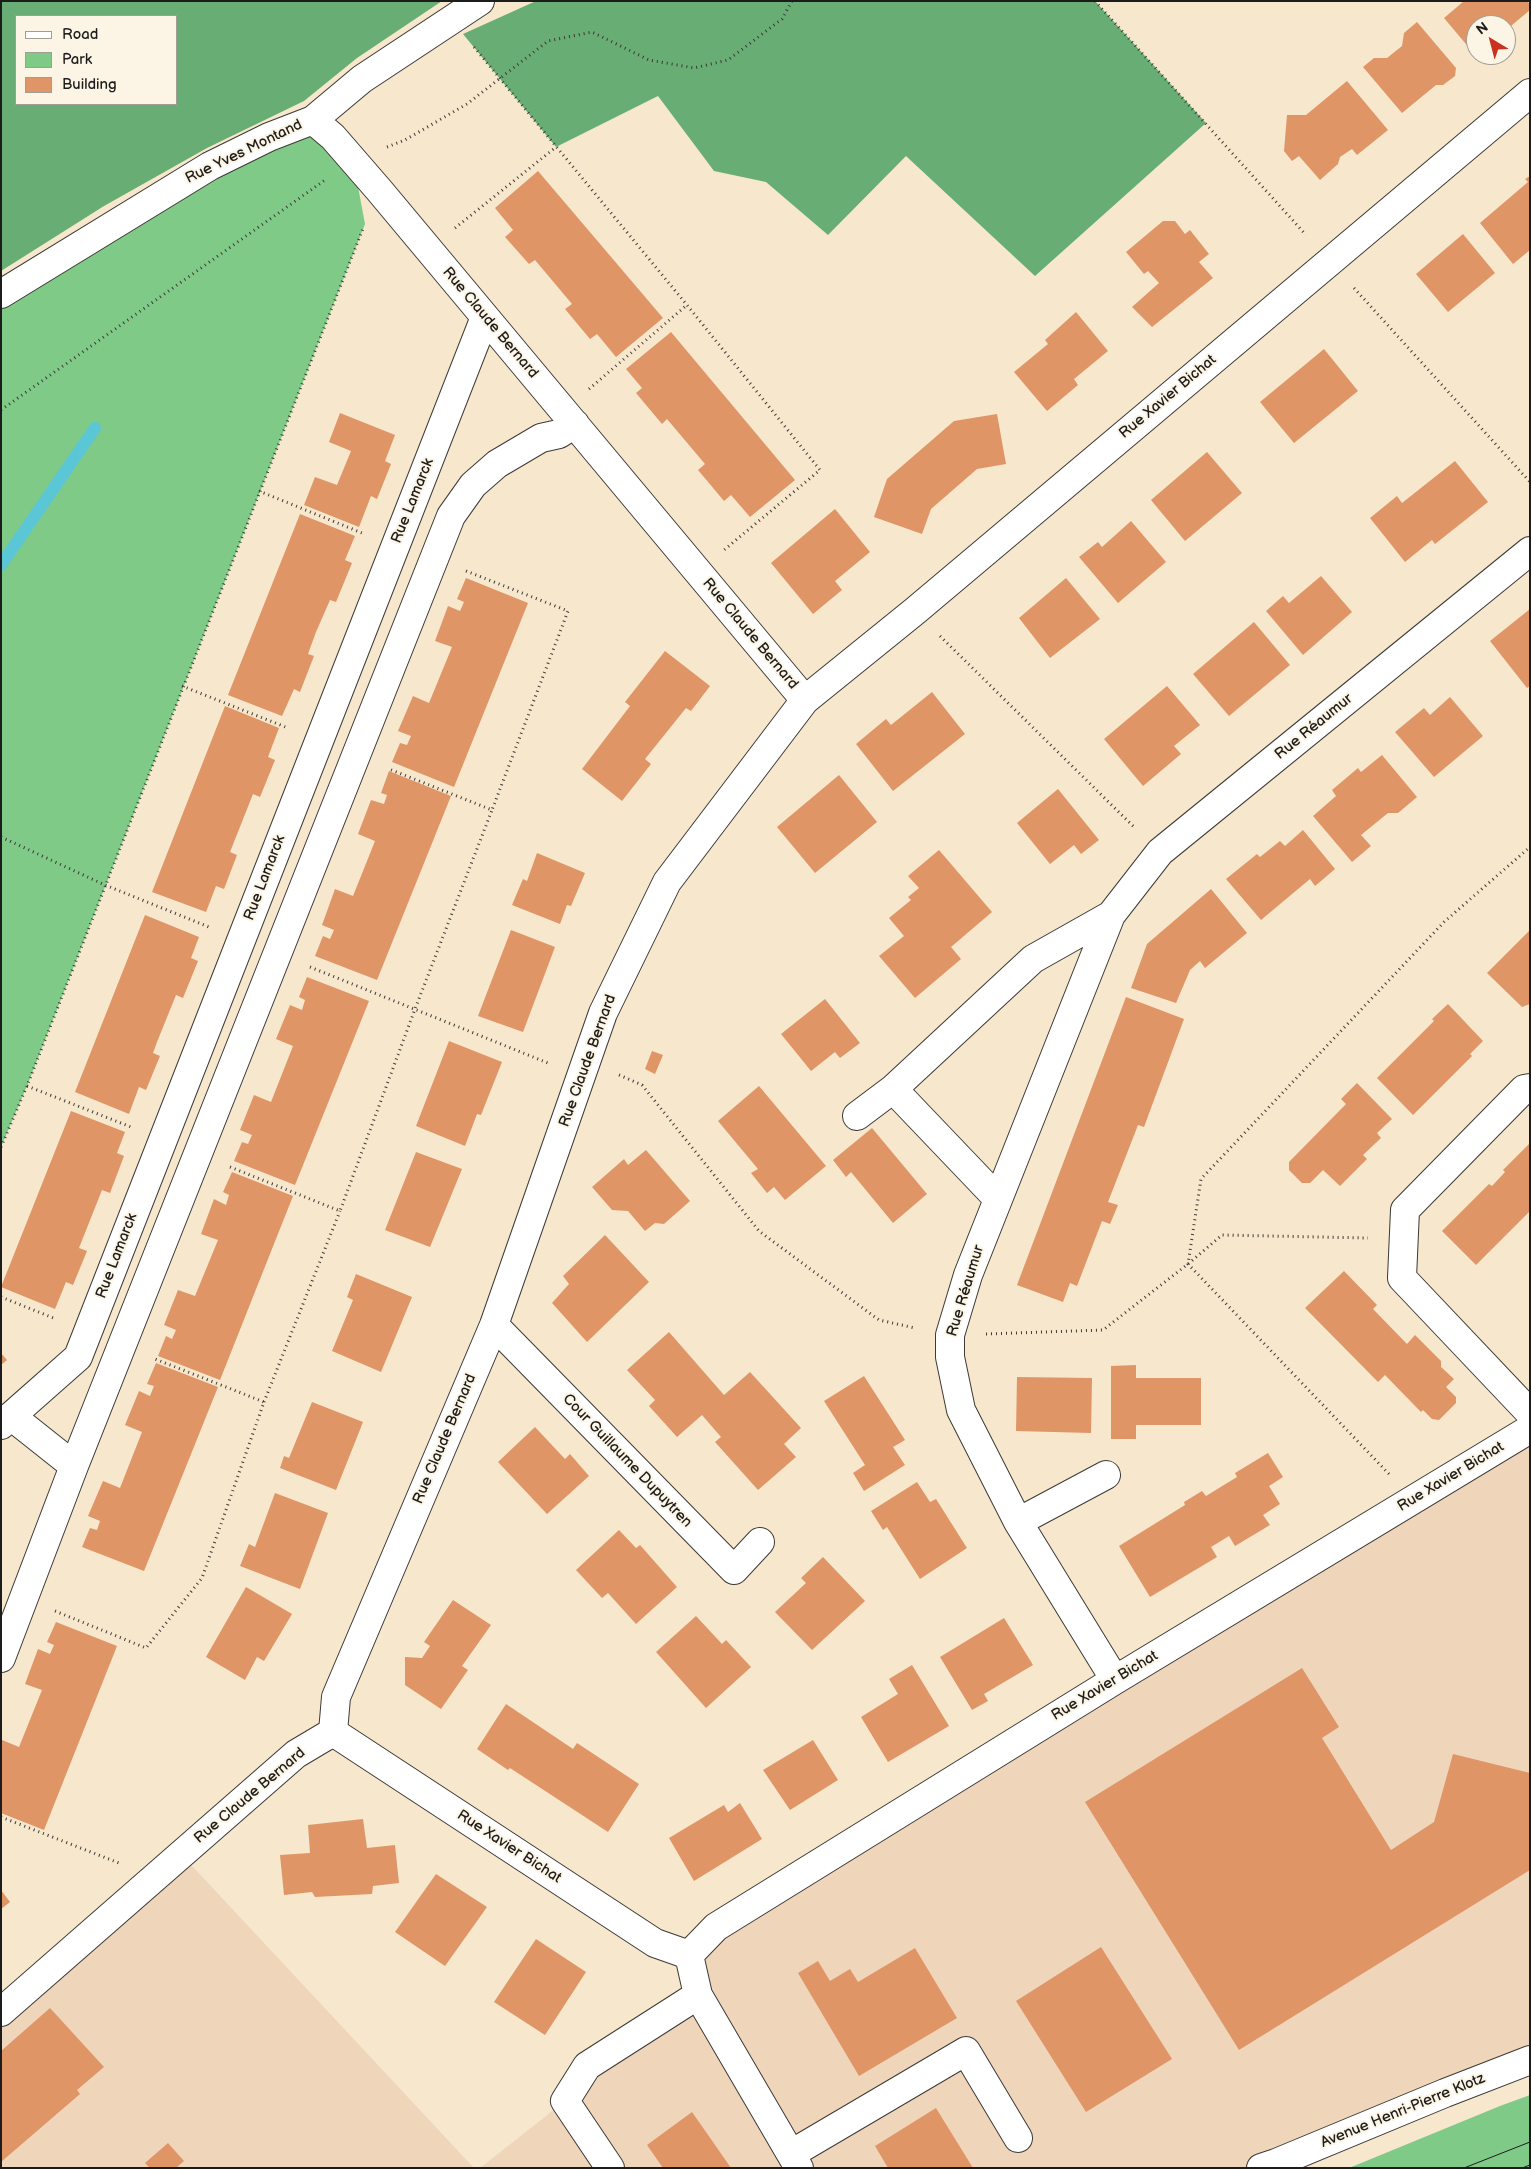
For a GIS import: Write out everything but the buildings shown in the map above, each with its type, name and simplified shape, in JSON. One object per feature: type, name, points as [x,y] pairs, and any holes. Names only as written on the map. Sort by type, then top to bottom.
[{"type":"street","name":"Rue Yves Montand","points":[[1,294],[210,166],[269,137],[313,120],[362,79],[480,1]]},
{"type":"street","name":"Rue Xavier Bichat","points":[[805,700],[915,611],[1329,260],[1530,93]]},
{"type":"street","name":"Rue Claude Bernard","points":[[6,2000],[155,1877],[296,1754],[333,1732],[338,1692],[494,1325],[603,1013],[666,882],[805,700],[379,190],[333,137],[313,120]]},
{"type":"street","name":"Rue Lamarck","points":[[74,1466],[6,1421],[78,1357],[486,317]]},
{"type":"street","points":[[1,1658],[74,1466],[451,516],[473,485],[497,464],[519,449],[541,438],[559,434],[569,417]]},
{"type":"street","name":"Rue Réaumur","points":[[1115,1680],[1018,1522],[962,1410],[950,1357],[950,1335],[965,1283],[1111,915],[1160,852],[1530,551]]},
{"type":"street","name":"Rue Réaumur","points":[[857,1116],[893,1089],[1033,959],[1111,915]]},
{"type":"street","points":[[1530,1088],[1524,1088],[1405,1210],[1402,1278],[1530,1413]]},
{"type":"street","points":[[893,1089],[998,1199]]},
{"type":"street","name":"Cour Guillaume Dupuytren","points":[[494,1325],[734,1570],[760,1542]]},
{"type":"street","name":"Rue Xavier Bichat","points":[[333,1732],[656,1944],[689,1956],[716,1927],[1115,1680],[1530,1429]]},
{"type":"street","points":[[1018,1522],[1106,1475]]},
{"type":"street","points":[[689,1956],[698,1995],[795,2161],[966,2051],[1018,2138]]},
{"type":"street","points":[[610,2168],[566,2101],[587,2066],[698,1995]]},
{"type":"street","name":"Avenue Henri-Pierre Klotz","points":[[1269,2166],[1530,2060]]},
{"type":"path","points":[[1095,1],[1530,482]]},
{"type":"path","points":[[451,20],[687,305],[820,470],[698,571]]},
{"type":"path","points":[[429,250],[556,147]]},
{"type":"path","points":[[1,1147],[27,1086],[182,686],[379,190]]},
{"type":"path","points":[[569,417],[687,305]]},
{"type":"path","points":[[259,492],[395,546]]},
{"type":"path","points":[[25,1599],[146,1648],[202,1578],[264,1402],[340,1211],[415,1009],[568,611],[434,558]]},
{"type":"path","points":[[915,611],[1160,852]]},
{"type":"path","points":[[182,686],[319,741]]},
{"type":"path","points":[[356,756],[492,810]]},
{"type":"path","points":[[1414,1499],[1188,1264],[1201,1180],[1444,922],[1530,846]]},
{"type":"path","points":[[27,1086],[162,1140]]},
{"type":"path","points":[[198,1154],[340,1211]]},
{"type":"path","points":[[1,1297],[88,1332]]},
{"type":"path","points":[[122,1346],[264,1402]]},
{"type":"path","points":[[1,1817],[155,1877]]},
{"type":"shaded area","points":[[1530,1429],[1530,2060],[1261,2168],[480,2168],[565,2101],[587,2066],[698,1995],[689,1955]]},
{"type":"shaded area","points":[[181,1854],[474,2168],[1,2168],[1,2013]]},
{"type":"green space","points":[[1,1],[442,1],[357,58],[304,101],[207,148],[104,206],[1,271]]},
{"type":"green space","points":[[536,1],[1095,1],[1206,123],[1035,276],[906,156],[828,235],[766,182],[714,171],[658,96],[556,147],[463,34]]},
{"type":"green space","points":[[313,120],[353,160],[365,224],[27,1086],[1,1147],[1,294]]},
{"type":"green space","points":[[1530,2095],[1530,2168],[1349,2168],[1500,2106]]},
{"type":"waterway","points":[[1,565],[95,428]]},
{"type":"tram line","points":[[1464,2168],[1530,2142]]},
{"type":"tram line","points":[[1522,2168],[1530,2165]]}]
